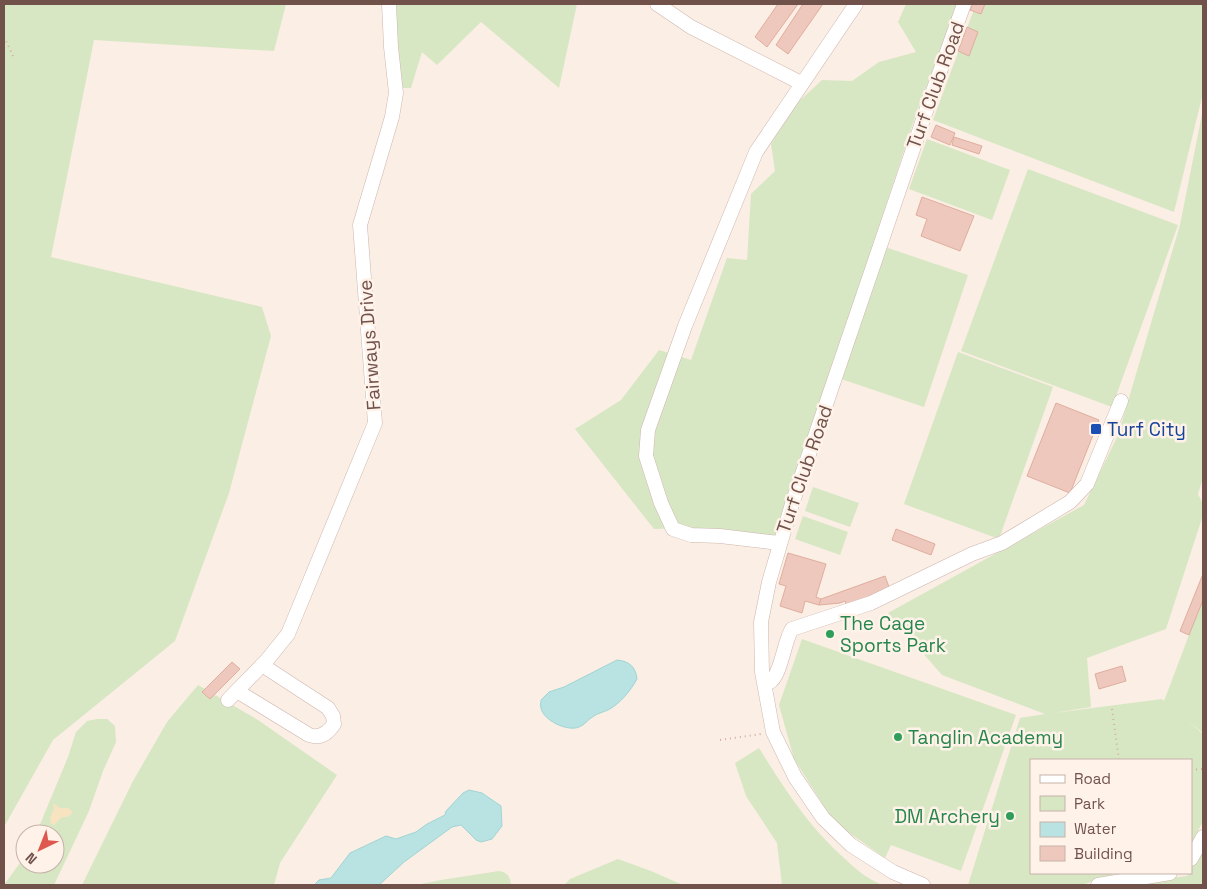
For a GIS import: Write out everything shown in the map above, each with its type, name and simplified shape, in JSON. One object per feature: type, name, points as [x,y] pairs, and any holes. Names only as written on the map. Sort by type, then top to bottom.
[{"type":"street","name":"Fairways Drive","points":[[262,665],[324,705],[334,716],[334,724],[331,728],[322,736],[309,735],[232,695],[262,665],[275,652],[288,634],[375,423],[360,225],[392,117],[396,93],[389,4]]},
{"type":"street","points":[[657,4],[691,27],[801,84]]},
{"type":"street","points":[[779,543],[720,536],[670,534],[672,529],[661,503],[646,456],[648,430],[685,326],[750,165],[766,136],[856,4]]},
{"type":"street","name":"Turf Club Road","points":[[923,885],[875,861],[852,845],[823,818],[795,777],[773,732],[762,672],[761,622],[763,604],[779,543],[964,4]]},
{"type":"street","points":[[765,684],[770,684],[775,678],[792,629],[871,603],[972,554],[1002,543],[1070,502],[1087,484],[1121,401]]},
{"type":"street","points":[[1192,857],[1203,837]]},
{"type":"street","points":[[1098,885],[1164,874]]},
{"type":"path","points":[[4,37],[14,58]]},
{"type":"path","points":[[1112,709],[1119,759]]},
{"type":"path","points":[[720,740],[773,732]]},
{"type":"green space","points":[[4,4],[286,4],[274,51],[94,40],[51,257],[262,307],[271,336],[229,493],[175,641],[53,740],[4,827]]},
{"type":"green space","points":[[395,4],[577,4],[559,88],[481,22],[437,65],[422,52],[411,88],[400,88]]},
{"type":"green space","points":[[906,4],[958,4],[917,111],[776,538],[679,528],[654,529],[575,429],[621,400],[659,350],[691,360],[727,258],[747,260],[751,194],[775,171],[771,144],[795,105],[822,80],[852,81],[879,62],[916,52],[898,22]]},
{"type":"green space","points":[[976,4],[1203,4],[1203,93],[1174,212],[933,120]]},
{"type":"green space","points":[[1203,109],[1203,478],[1198,494],[1203,504],[1203,515],[1166,629],[1087,658],[1091,707],[1054,713],[1162,699],[1164,701],[1203,598],[1203,733],[1188,721],[1203,734],[1203,821],[1192,843],[1192,759],[1030,759],[1030,874],[1113,874],[1082,885],[968,885],[1020,718],[1045,714],[942,675],[888,613],[1084,505],[1118,435],[1180,225]]},
{"type":"green space","points":[[927,139],[1010,170],[992,220],[909,189]]},
{"type":"green space","points":[[1028,169],[1178,225],[1112,407],[961,351]]},
{"type":"green space","points":[[885,247],[968,275],[924,407],[841,379]]},
{"type":"green space","points":[[958,352],[1053,387],[999,539],[904,504]]},
{"type":"green space","points":[[813,487],[859,503],[850,527],[805,511]]},
{"type":"green space","points":[[803,516],[848,532],[840,555],[795,539]]},
{"type":"green space","name":"Tanglin Academy","points":[[802,639],[1016,715],[961,871],[891,845],[885,858],[834,822],[794,759],[779,705]]},
{"type":"green space","points":[[198,685],[258,720],[337,775],[280,863],[274,885],[82,885],[133,781],[167,722]]},
{"type":"green space","points":[[107,719],[115,726],[116,742],[103,771],[89,811],[65,862],[65,824],[40,824],[68,757],[76,732],[87,721]]},
{"type":"green space","points":[[759,748],[787,792],[819,833],[858,870],[871,880],[882,885],[782,885],[777,843],[746,796],[735,763]]},
{"type":"green space","points":[[1203,845],[1203,885],[1110,885],[1187,876],[1192,874],[1192,867]]},
{"type":"green space","points":[[618,859],[683,885],[564,885],[570,879]]},
{"type":"green space","points":[[15,870],[15,874],[59,874],[54,885],[4,885]]},
{"type":"green space","points":[[499,871],[508,875],[511,885],[416,885],[441,880]]},
{"type":"sand","points":[[53,803],[60,808],[68,808],[73,812],[68,817],[62,817],[55,824],[51,824],[50,818],[54,809]]},
{"type":"water","points":[[617,660],[631,665],[637,679],[632,688],[617,704],[596,715],[581,726],[574,728],[556,724],[546,717],[541,707],[541,700],[549,692],[564,687]]},
{"type":"water","points":[[469,790],[482,793],[501,806],[502,826],[492,839],[481,842],[476,840],[461,825],[452,827],[404,862],[379,885],[314,885],[319,880],[331,878],[350,853],[386,836],[396,839],[416,832],[445,815],[446,811],[463,793]]},
{"type":"building","points":[[778,4],[798,4],[767,47],[755,37]]},
{"type":"building","points":[[803,4],[823,4],[788,54],[776,45]]},
{"type":"building","points":[[973,4],[985,4],[981,14],[970,10]]},
{"type":"building","points":[[967,27],[978,32],[969,56],[958,51]]},
{"type":"building","points":[[936,125],[955,133],[950,145],[931,137]]},
{"type":"building","points":[[954,137],[982,146],[979,154],[952,145]]},
{"type":"building","points":[[922,197],[974,216],[960,251],[921,236],[927,219],[916,215]]},
{"type":"building","points":[[1056,403],[1099,420],[1070,493],[1027,476]]},
{"type":"building","points":[[896,529],[935,544],[931,555],[892,540]]},
{"type":"building","points":[[788,553],[826,564],[816,597],[821,599],[819,605],[805,601],[802,613],[780,606],[786,586],[779,584]]},
{"type":"building","points":[[1203,574],[1203,600],[1189,635],[1180,631]]},
{"type":"building","points":[[885,576],[889,587],[847,607],[845,601],[819,605],[821,599]]},
{"type":"building","points":[[232,662],[240,669],[210,699],[202,692]]},
{"type":"building","points":[[1122,666],[1126,681],[1099,689],[1095,674]]},
{"type":"place","name":"Turf City","points":[[1096,429]]},
{"type":"place","name":"The Cage Sports Park","points":[[830,634]]},
{"type":"place","name":"Tanglin Academy","points":[[898,737]]},
{"type":"place","name":"DM Archery","points":[[1010,816]]}]
